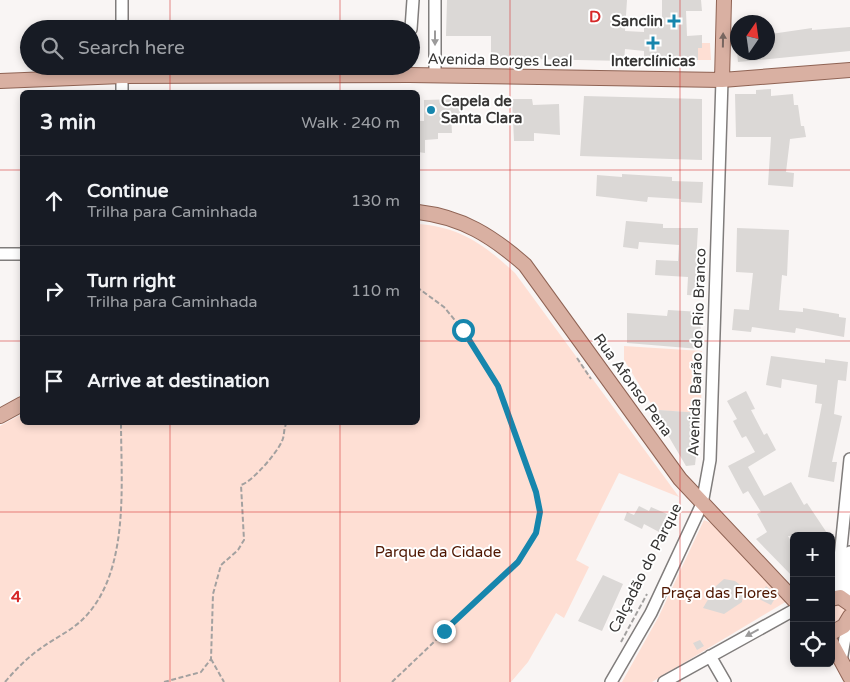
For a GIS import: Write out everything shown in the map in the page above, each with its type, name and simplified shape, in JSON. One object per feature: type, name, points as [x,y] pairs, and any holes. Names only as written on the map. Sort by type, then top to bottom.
[{"type":"main road","name":"Avenida Barão do Rio Branco","points":[[722,80],[724,0]]},
{"type":"main road","name":"Avenida Borges Leal","points":[[420,73],[435,76],[722,80],[850,70]]},
{"type":"main road","name":"Avenida Borges Leal","points":[[0,81],[73,75]]},
{"type":"main road","name":"Rua Afonso Pena","points":[[424,213],[474,228],[498,242],[525,265],[680,479],[790,596]]},
{"type":"main road","points":[[0,416],[20,405]]},
{"type":"main road","points":[[835,632],[838,631],[849,618]]},
{"type":"main road","points":[[835,650],[850,677]]},
{"type":"street","points":[[122,0],[122,20]]},
{"type":"street","points":[[412,20],[413,0]]},
{"type":"street","points":[[435,0],[435,76]]},
{"type":"street","points":[[122,75],[122,90]]},
{"type":"street","name":"Avenida Barão do Rio Branco","points":[[611,682],[651,612],[702,504],[710,460],[722,80]]},
{"type":"street","points":[[0,254],[20,254]]},
{"type":"street","points":[[841,600],[850,459]]},
{"type":"street","points":[[841,600],[850,552]]},
{"type":"street","points":[[664,682],[790,612]]},
{"type":"street","points":[[841,662],[849,618]]},
{"type":"street","points":[[710,656],[725,682]]},
{"type":"path","points":[[392,682],[518,562],[536,533],[540,512],[511,421],[489,371],[463,330],[444,307],[420,289]]},
{"type":"path","points":[[574,354],[595,383]]},
{"type":"path","points":[[5,682],[26,659],[85,618],[107,580],[119,538],[121,425]]},
{"type":"path","points":[[224,682],[211,659],[213,594],[221,565],[238,550],[244,540],[241,485],[254,477],[282,441],[285,425]]},
{"type":"path","name":"Calçadão do Parque","points":[[617,649],[649,591]]},
{"type":"path","points":[[164,682],[200,672],[211,659]]},
{"type":"green space","points":[[702,43],[710,43],[711,60],[698,60],[698,48],[702,48]]},
{"type":"green space","name":"Parque da Cidade","points":[[420,224],[447,229],[471,239],[493,254],[515,273],[679,497],[619,473],[576,560],[589,567],[564,618],[556,613],[528,662],[511,682],[0,682],[0,426],[20,415],[20,425],[420,425]]},
{"type":"green space","points":[[624,346],[702,351],[701,413],[655,410],[624,360]]},
{"type":"green space","name":"Praça das Flores","points":[[704,520],[711,523],[787,601],[652,682],[622,682],[659,616]]},
{"type":"green space","points":[[848,603],[847,611],[840,620],[835,621],[835,605]]},
{"type":"building","points":[[447,0],[627,0],[625,31],[644,32],[644,17],[662,17],[662,0],[701,0],[702,11],[686,11],[687,36],[702,35],[702,48],[698,48],[698,60],[644,62],[644,51],[625,49],[624,61],[491,58],[491,36],[446,36]]},
{"type":"building","points":[[850,27],[850,51],[775,58],[775,33],[812,28],[812,30]]},
{"type":"building","points":[[738,60],[758,60],[738,62]]},
{"type":"building","points":[[771,89],[771,96],[793,94],[794,105],[798,105],[801,126],[804,126],[806,137],[790,139],[786,172],[794,173],[793,187],[768,185],[771,137],[736,137],[735,94],[756,94],[756,90]]},
{"type":"building","points":[[584,96],[702,99],[702,160],[580,156]]},
{"type":"building","points":[[459,99],[460,115],[451,116],[452,133],[438,133],[438,139],[425,140],[425,153],[420,152],[420,121],[424,121],[424,100]]},
{"type":"building","points":[[512,99],[532,99],[533,105],[559,104],[560,135],[534,133],[534,141],[514,141]]},
{"type":"building","points":[[622,174],[672,177],[672,181],[703,182],[702,203],[681,202],[681,199],[648,197],[647,202],[596,196],[597,175],[622,177]]},
{"type":"building","points":[[626,221],[663,224],[663,228],[698,228],[696,263],[701,263],[700,286],[704,286],[704,296],[687,295],[688,277],[655,275],[656,260],[678,261],[679,245],[639,242],[638,249],[623,247]]},
{"type":"building","points":[[737,228],[789,230],[787,276],[782,275],[779,310],[803,312],[803,308],[839,314],[839,317],[846,318],[844,337],[796,328],[795,333],[752,327],[751,332],[732,330],[734,309],[749,310],[753,273],[736,272]]},
{"type":"building","points":[[668,310],[701,312],[700,349],[627,343],[627,313],[667,316]]},
{"type":"building","points":[[771,356],[825,363],[825,359],[848,362],[846,381],[838,380],[834,414],[842,416],[832,462],[837,462],[834,482],[808,477],[822,404],[815,403],[817,385],[782,379],[781,388],[766,385]]},
{"type":"building","points":[[746,391],[755,409],[751,410],[764,435],[767,433],[776,450],[748,467],[764,496],[791,482],[804,505],[807,503],[826,532],[790,532],[790,536],[788,536],[790,539],[790,574],[756,539],[767,532],[757,514],[761,512],[748,491],[743,494],[728,466],[755,452],[746,436],[742,438],[733,421],[737,419],[727,401]]},
{"type":"building","points":[[659,410],[701,413],[695,465],[686,466],[659,420]]},
{"type":"building","points":[[639,506],[649,511],[651,507],[667,514],[659,532],[644,524],[642,529],[624,520],[627,512],[634,515]]},
{"type":"building","points":[[603,575],[623,584],[602,631],[578,621]]},
{"type":"building","points":[[724,579],[735,581],[739,584],[743,593],[742,602],[724,614],[703,608],[716,586]]},
{"type":"building","points":[[766,586],[777,595],[771,605],[759,599]]},
{"type":"building","points":[[700,640],[704,646],[697,650],[693,643]]},
{"type":"place","name":"Sanclin","points":[[674,21]]},
{"type":"place","name":"Interclínicas","points":[[653,43]]},
{"type":"place","name":"Capela de Santa Clara","points":[[431,110]]},
{"type":"route","points":[[444,631],[518,562],[527,551],[536,533],[540,512],[536,492],[498,386],[463,330]]}]
